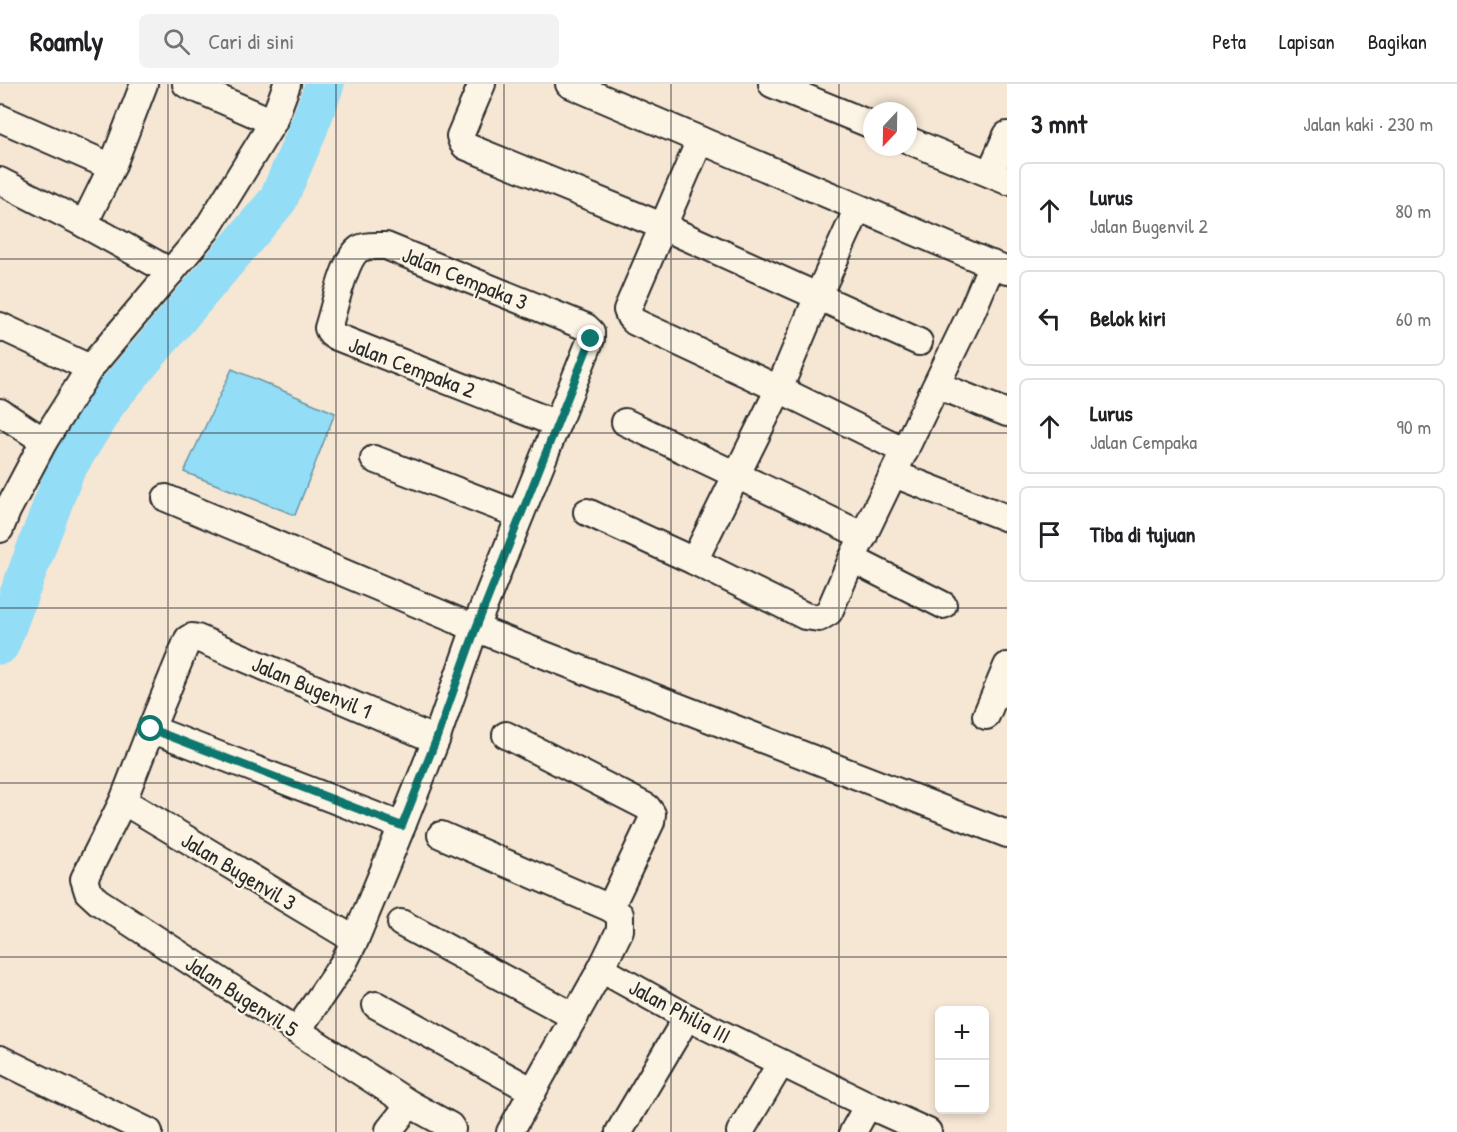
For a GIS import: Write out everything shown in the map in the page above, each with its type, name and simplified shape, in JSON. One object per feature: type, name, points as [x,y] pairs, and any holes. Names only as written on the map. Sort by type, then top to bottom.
[{"type":"street","points":[[186,84],[273,122]]},
{"type":"street","points":[[0,529],[44,441],[90,368],[207,229],[273,122],[287,84]]},
{"type":"street","points":[[482,84],[460,136],[465,146],[662,226],[919,342]]},
{"type":"street","points":[[569,84],[1000,268],[973,309],[852,559],[830,612],[819,618],[805,616],[694,561],[587,512]]},
{"type":"street","points":[[772,84],[863,121]]},
{"type":"street","points":[[84,224],[112,167],[138,86]]},
{"type":"street","points":[[0,118],[112,167]]},
{"type":"street","points":[[917,144],[998,177],[1007,135]]},
{"type":"street","points":[[700,140],[627,310],[630,317],[634,322],[779,389],[905,451]]},
{"type":"street","points":[[0,181],[171,272]]},
{"type":"street","points":[[694,561],[779,389],[858,208]]},
{"type":"street","name":"Jalan Cempaka 3","points":[[346,269],[351,257],[360,248],[386,246],[586,327],[591,332],[591,339],[557,424]]},
{"type":"street","name":"Jalan Cempaka 2","points":[[346,269],[328,328],[332,334],[557,424]]},
{"type":"street","points":[[0,326],[90,368]]},
{"type":"street","points":[[937,385],[1007,413]]},
{"type":"street","points":[[0,412],[44,441]]},
{"type":"street","points":[[625,422],[864,536]]},
{"type":"street","points":[[297,1031],[344,962],[355,940],[436,740],[476,628],[557,424]]},
{"type":"street","points":[[374,459],[520,515]]},
{"type":"street","points":[[894,474],[1007,518]]},
{"type":"street","points":[[166,498],[476,628],[1007,834]]},
{"type":"street","points":[[852,559],[943,605]]},
{"type":"street","name":"Jalan Bugenvil 1","points":[[151,729],[188,639],[197,638],[436,740]]},
{"type":"street","points":[[986,716],[1007,666]]},
{"type":"street","points":[[123,801],[151,729],[402,826]]},
{"type":"street","points":[[506,735],[647,807],[652,814],[651,822],[609,908]]},
{"type":"street","name":"Jalan Bugenvil 5","points":[[123,801],[84,879],[88,892],[99,902],[297,1031],[410,1104],[450,1126],[451,1132]]},
{"type":"street","name":"Jalan Bugenvil 3","points":[[123,801],[355,940]]},
{"type":"street","points":[[441,835],[609,908],[620,915],[620,930],[601,969],[510,1132]]},
{"type":"street","points":[[401,923],[575,1017]]},
{"type":"street","name":"Jalan Philia III","points":[[601,969],[687,1017],[928,1132]]},
{"type":"street","points":[[376,1005],[533,1091]]},
{"type":"street","points":[[620,1132],[687,1017]]},
{"type":"street","points":[[0,1059],[149,1132]]},
{"type":"street","points":[[740,1132],[781,1063]]},
{"type":"street","points":[[389,1132],[410,1104]]},
{"type":"street","points":[[853,1132],[868,1105]]},
{"type":"water","points":[[232,369],[335,413],[295,515],[184,472]]},
{"type":"waterway","points":[[0,645],[65,471],[108,401],[278,200],[325,84]]},
{"type":"route","points":[[151,729],[402,826],[476,628],[591,339]]}]
